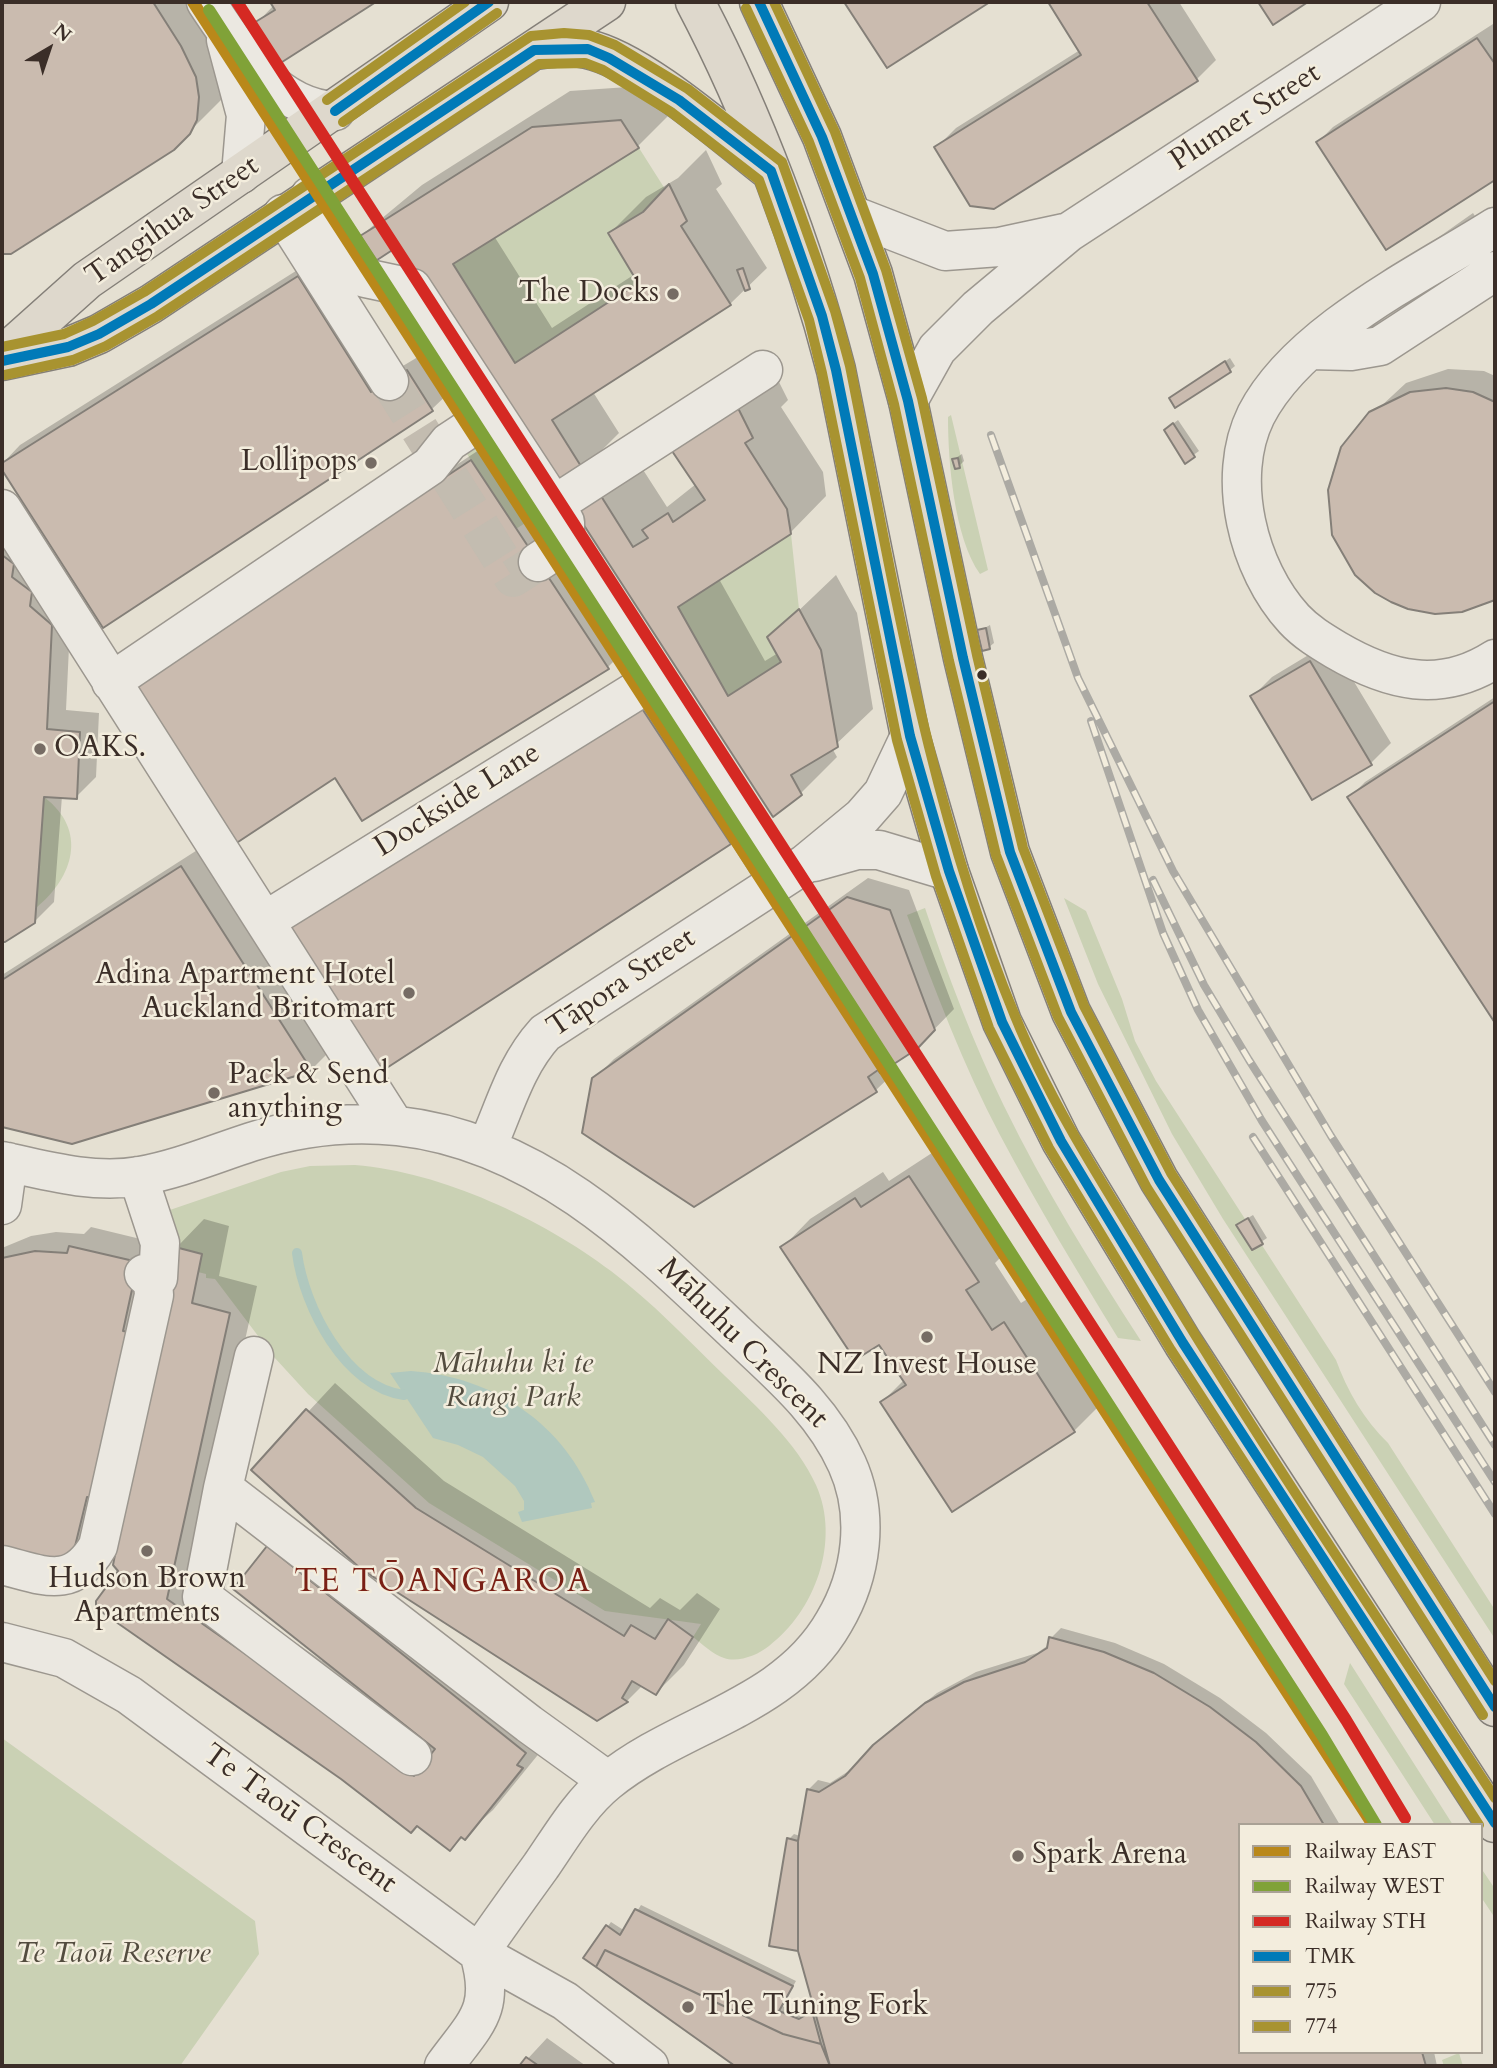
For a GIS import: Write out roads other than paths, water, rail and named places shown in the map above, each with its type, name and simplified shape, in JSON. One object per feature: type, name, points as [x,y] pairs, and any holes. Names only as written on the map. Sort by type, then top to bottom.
[{"type":"main road","name":"Tangihua Street","points":[[2,358],[68,347],[99,334],[151,304],[296,205],[606,2]]},
{"type":"main road","points":[[695,2],[771,172],[822,316],[836,370],[910,736],[949,871],[1002,1022],[1061,1140],[1183,1343],[1495,1823]]},
{"type":"main road","points":[[759,2],[822,137],[873,274],[908,401],[962,658],[1010,852],[1071,1012],[1158,1180],[1495,1707]]},
{"type":"main road","name":"Tangihua Street","points":[[2,358],[87,280],[335,111],[475,7]]},
{"type":"main road","points":[[534,50],[576,48],[609,58],[679,100],[771,172]]},
{"type":"street","name":"Plumer Street","points":[[908,401],[937,349],[978,308],[1069,232],[1421,2]]},
{"type":"street","points":[[214,13],[275,89],[305,107],[335,111]]},
{"type":"street","points":[[214,13],[246,115],[242,174]]},
{"type":"street","points":[[296,205],[388,381]]},
{"type":"street","points":[[296,205],[365,278],[412,288],[565,522],[551,553],[652,681],[792,872]]},
{"type":"street","name":"Plumer Street","points":[[852,215],[945,251],[999,247],[1069,232]]},
{"type":"street","points":[[1495,227],[1356,314],[1285,372],[1255,417],[1243,472],[1245,525],[1256,556],[1293,618],[1312,635],[1360,664],[1405,680],[1454,677],[1480,669],[1495,659]]},
{"type":"street","points":[[1309,350],[1351,351],[1380,346],[1495,271]]},
{"type":"street","points":[[554,505],[763,370]]},
{"type":"street","points":[[111,682],[430,466],[449,442],[502,426]]},
{"type":"street","points":[[2,509],[396,1126]]},
{"type":"street","name":"Dockside Lane","points":[[265,921],[652,681]]},
{"type":"street","name":"Tāpora Street","points":[[487,1147],[518,1069],[530,1049],[545,1033],[792,872],[862,817],[883,793],[910,736]]},
{"type":"street","name":"Tāpora Street","points":[[792,872],[858,850],[879,850],[949,871]]},
{"type":"street","name":"Māhuhu Crescent","points":[[5,1162],[82,1177],[111,1179],[174,1168],[289,1132],[332,1126],[396,1126],[464,1138],[545,1177],[604,1214],[649,1250],[818,1414],[848,1465],[858,1493],[861,1529],[852,1581],[836,1619],[806,1659],[761,1695],[608,1781],[577,1814],[479,1953]]},
{"type":"street","points":[[2,1205],[5,1162]]},
{"type":"street","points":[[5,1571],[58,1578],[73,1574],[89,1562],[98,1546],[154,1295],[151,1276],[160,1243],[138,1176]]},
{"type":"street","points":[[254,1356],[223,1488],[202,1597],[412,1756]]},
{"type":"street","points":[[223,1488],[529,1724],[608,1781]]},
{"type":"street","points":[[5,1571],[65,1599],[82,1597],[92,1586],[95,1573]]},
{"type":"street","name":"Te Taoū Crescent","points":[[2,1642],[64,1658],[102,1678],[342,1849],[479,1953],[565,2001],[649,2066]]},
{"type":"street","points":[[444,2066],[484,2011],[487,1990],[479,1953]]},
{"type":"waterway","points":[[297,1253],[308,1297],[318,1320],[346,1361],[363,1377],[383,1389],[404,1395]]},
{"type":"tunnel","points":[[389,381],[513,578],[538,562]]},
{"type":"railway","points":[[991,435],[1078,678],[1173,871],[1331,1136],[1495,1392]]},
{"type":"railway","points":[[1091,721],[1163,933],[1198,1010],[1262,1121],[1495,1482]]},
{"type":"railway","points":[[1153,880],[1204,985],[1249,1060],[1495,1445]]},
{"type":"railway","points":[[1253,1137],[1495,1514]]},
{"type":"rail line","name":"EAST","points":[[193,2],[1372,1823]]},
{"type":"rail line","name":"STH","points":[[237,2],[1346,1720],[1405,1818]]},
{"type":"rail line","name":"WEST","points":[[209,10],[1322,1735],[1375,1823]]},
{"type":"place","name":"The Docks","points":[[673,294]]},
{"type":"place","name":"Lollipops","points":[[371,463]]},
{"type":"place","name":"OAKS.","points":[[40,749]]},
{"type":"place","name":"Adina Apartment Hotel Auckland Britomart","points":[[409,993]]},
{"type":"place","name":"Pack & Send anything","points":[[214,1093]]},
{"type":"place","name":"NZ Invest House","points":[[927,1337]]},
{"type":"place","name":"Hudson Brown Apartments","points":[[147,1551]]},
{"type":"place","name":"Spark Arena","points":[[1018,1856]]},
{"type":"place","name":"The Tuning Fork","points":[[688,2007]]},
{"type":"district","name":"TE TŌANGAROA","points":[[443,1584]]},
{"type":"park label","name":"Māhuhu ki te Rangi Park","points":[[513,1382]]},
{"type":"park label","name":"Te Taoū Reserve","points":[[113,1955]]}]
